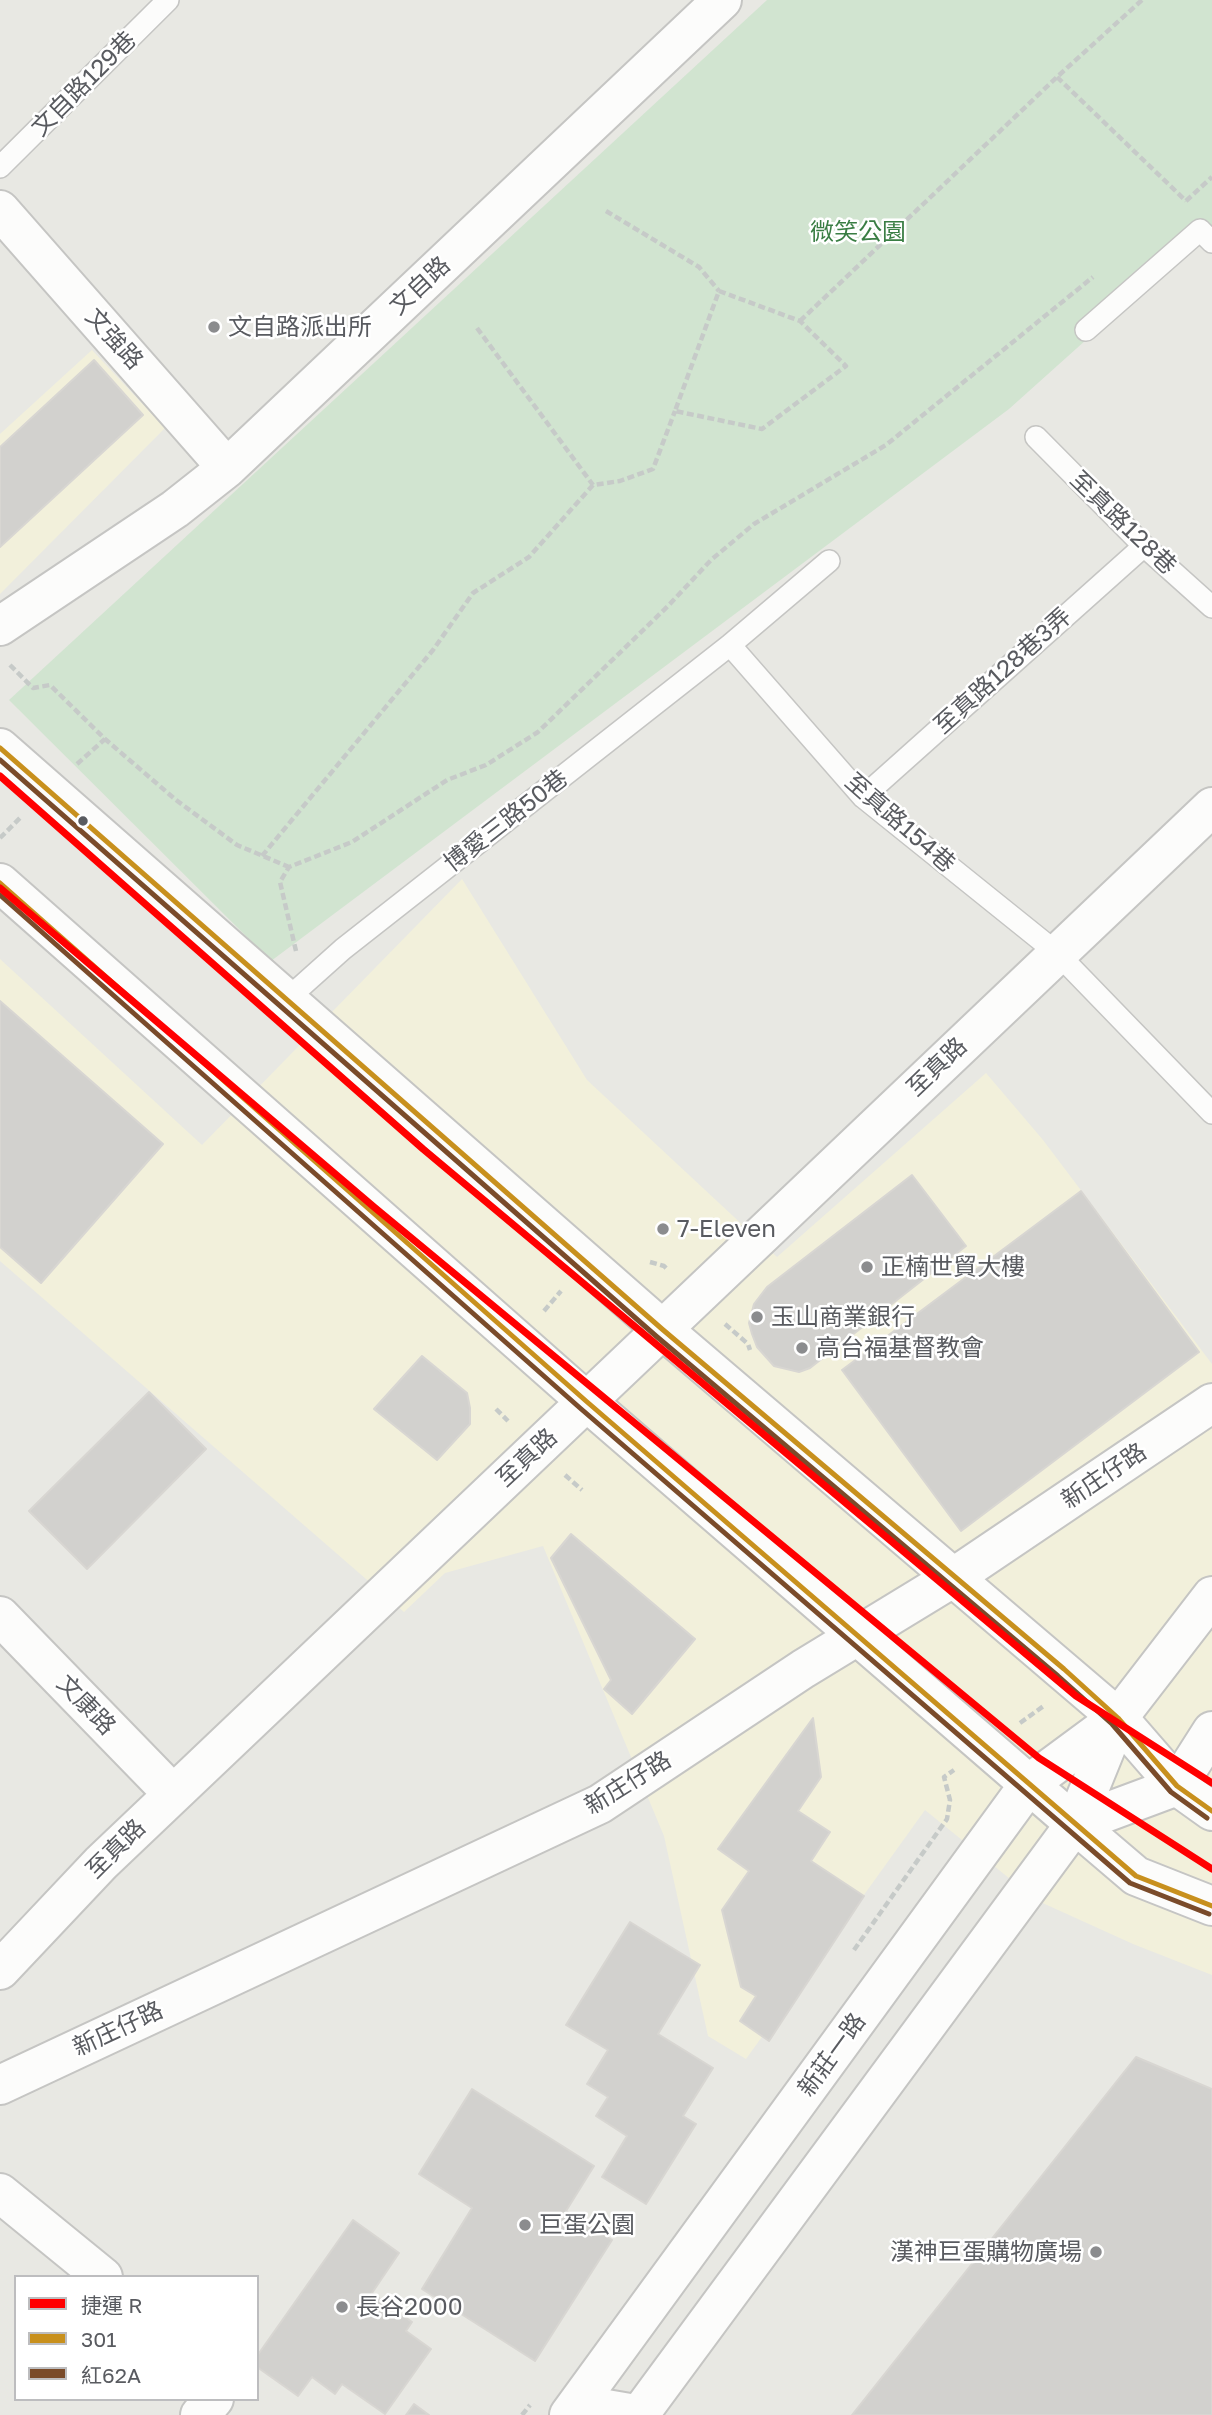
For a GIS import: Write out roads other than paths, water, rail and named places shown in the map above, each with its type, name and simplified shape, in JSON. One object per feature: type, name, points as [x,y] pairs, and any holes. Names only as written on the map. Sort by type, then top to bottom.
[{"type":"street","name":"文自路","points":[[4,645],[227,468],[722,0]]},
{"type":"street","name":"文強路","points":[[0,210],[227,468]]},
{"type":"street","points":[[0,747],[662,1329],[1118,1718],[1177,1786],[1212,1811]]},
{"type":"street","name":"至真路","points":[[0,1970],[101,1863],[1212,807]]},
{"type":"street","points":[[0,883],[586,1401],[1030,1783],[1074,1824],[1136,1876],[1212,1906]]},
{"type":"street","name":"新庄仔路","points":[[0,2085],[600,1804],[803,1669],[954,1577],[1212,1403]]},
{"type":"street","points":[[577,2412],[640,2415],[1074,1824],[1118,1718],[1212,1596]]},
{"type":"street","name":"文康路","points":[[0,1616],[173,1794]]},
{"type":"street","name":"新莊一路","points":[[577,2412],[1030,1783],[1118,1718]]},
{"type":"street","points":[[1074,1824],[1177,1786],[1212,1731]]},
{"type":"street","points":[[0,2193],[101,2275]]},
{"type":"street","points":[[200,2415],[212,2401]]},
{"type":"lane","name":"文自路129巷","points":[[0,167],[168,0]]},
{"type":"lane","points":[[1086,331],[1206,236]]},
{"type":"lane","name":"至真路128巷","points":[[1036,437],[1144,546],[1212,607]]},
{"type":"lane","name":"至真路128巷3弄","points":[[863,797],[1144,546]]},
{"type":"lane","name":"博愛三路50巷","points":[[286,1000],[343,949],[730,645],[829,561]]},
{"type":"lane","name":"至真路154巷","points":[[730,645],[863,797],[1057,953],[1212,1113]]},
{"type":"metro line","name":"R","points":[[0,776],[423,1149],[1076,1696],[1212,1783]]},
{"type":"metro line","name":"R","points":[[0,888],[374,1207],[1039,1758],[1212,1869]]},
{"type":"place","name":"文自路派出所","points":[[214,327]]},
{"type":"place","name":"7-Eleven","points":[[663,1229]]},
{"type":"place","name":"正楠世貿大樓","points":[[867,1267]]},
{"type":"place","name":"玉山商業銀行","points":[[757,1317]]},
{"type":"place","name":"高台福基督教會","points":[[802,1348]]},
{"type":"place","name":"巨蛋公園","points":[[525,2225]]},
{"type":"place","name":"漢神巨蛋購物廣場","points":[[1096,2252]]},
{"type":"place","name":"長谷2000","points":[[342,2307]]},
{"type":"park label","name":"微笑公園","points":[[858,232]]}]
